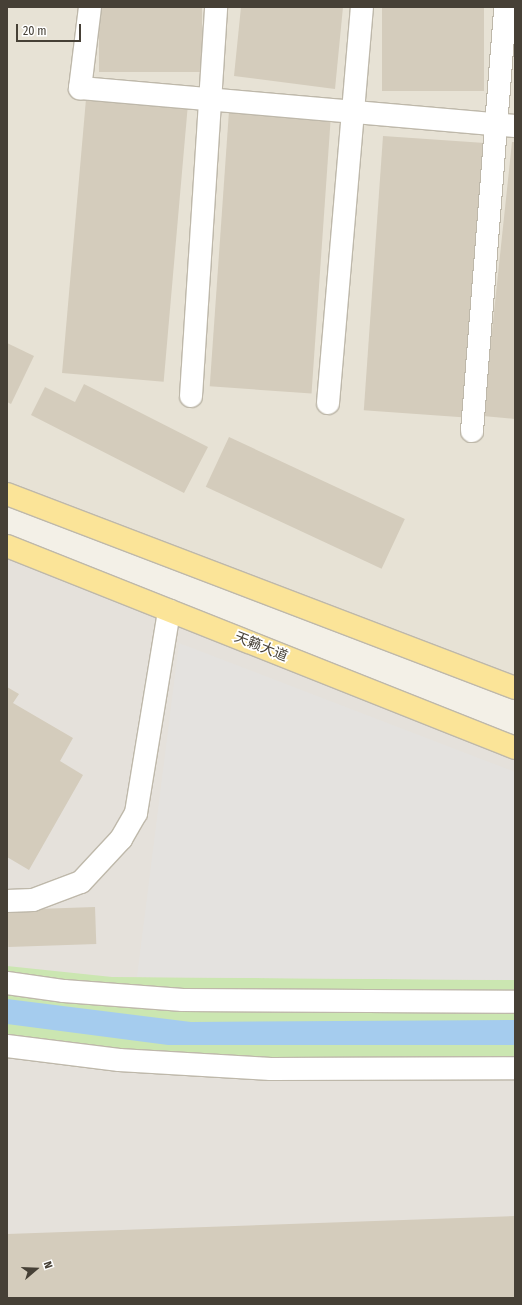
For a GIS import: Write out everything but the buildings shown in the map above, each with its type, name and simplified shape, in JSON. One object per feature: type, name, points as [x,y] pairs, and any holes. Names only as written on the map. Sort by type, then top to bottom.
[{"type":"main road","points":[[7,494],[515,688]]},
{"type":"main road","name":"天籁大道","points":[[7,546],[515,748]]},
{"type":"lane","points":[[90,7],[80,88],[506,125]]},
{"type":"lane","points":[[191,396],[208,99],[216,7]]},
{"type":"lane","points":[[328,403],[362,7]]},
{"type":"lane","points":[[472,431],[506,125],[504,7]]},
{"type":"lane","points":[[7,901],[33,900],[81,882],[121,839],[136,813],[170,611]]},
{"type":"lane","points":[[7,983],[64,991],[183,1000],[515,1002]]},
{"type":"lane","points":[[7,1046],[119,1060],[271,1069],[515,1068]]},
{"type":"shaded area","points":[[7,7],[515,7],[515,688],[7,494]]},
{"type":"shaded area","points":[[7,546],[515,747],[515,1298],[7,1298]]},
{"type":"shaded area","points":[[179,643],[515,772],[515,980],[137,977]]},
{"type":"green space","points":[[7,966],[112,977],[515,980],[515,1068],[271,1069],[7,1046]]},
{"type":"water","points":[[7,999],[191,1022],[515,1020],[515,1045],[168,1045],[7,1024]]}]
